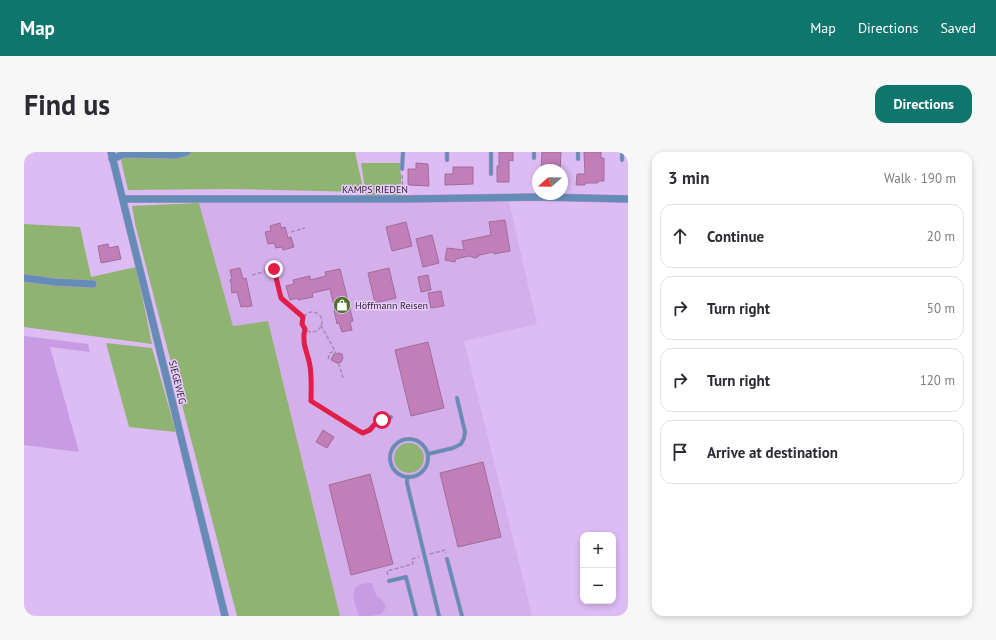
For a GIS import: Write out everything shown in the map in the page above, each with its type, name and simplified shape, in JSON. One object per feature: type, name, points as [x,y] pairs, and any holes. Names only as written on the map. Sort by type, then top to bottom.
[{"type":"street","points":[[112,155],[176,155],[187,152]]},
{"type":"street","name":"SIEGEWEG","points":[[112,155],[225,616]]},
{"type":"street","name":"KAMPS RIEDEN","points":[[122,199],[403,199],[529,197],[628,199]]},
{"type":"street","points":[[24,278],[54,282],[93,284]]},
{"type":"lane","points":[[402,152],[402,169]]},
{"type":"lane","points":[[447,152],[447,160]]},
{"type":"lane","points":[[491,152],[491,174]]},
{"type":"lane","points":[[534,152],[534,158]]},
{"type":"lane","points":[[578,152],[578,159]]},
{"type":"lane","points":[[622,152],[622,160]]},
{"type":"lane","points":[[428,454],[453,448],[461,444],[465,432],[457,398]]},
{"type":"lane","points":[[311,401],[363,433],[370,430],[374,425],[382,420],[391,417]]},
{"type":"lane","points":[[407,439],[416,440],[424,446],[428,454],[428,463],[424,471],[417,476],[407,478],[399,475],[392,468],[389,459],[392,449],[398,442],[407,439]]},
{"type":"lane","points":[[407,478],[439,616]]},
{"type":"lane","points":[[447,559],[462,616]]},
{"type":"lane","points":[[390,580],[406,576],[416,616]]},
{"type":"path","points":[[402,169],[403,199]]},
{"type":"path","points":[[291,232],[306,228]]},
{"type":"path","points":[[252,275],[274,269],[281,298],[303,317]]},
{"type":"path","points":[[307,312],[314,312],[322,318],[321,325],[320,328],[311,332],[305,329],[302,324],[303,317],[307,312]]},
{"type":"path","points":[[321,325],[335,351],[343,378]]},
{"type":"path","points":[[305,329],[303,336],[305,349],[311,368],[311,401]]},
{"type":"path","points":[[328,359],[330,353],[335,351]]},
{"type":"path","points":[[390,580],[387,571],[413,564],[412,559],[446,550],[447,559]]},
{"type":"shaded area","points":[[509,202],[537,324],[464,341],[532,616],[340,616],[268,321],[233,326],[199,203]]},
{"type":"shaded area","points":[[24,336],[88,344],[90,352],[50,347],[79,452],[24,445]]},
{"type":"shaded area","points":[[372,583],[376,595],[383,601],[386,607],[382,614],[359,616],[354,598],[355,589],[357,586],[362,584]]},
{"type":"green space","points":[[119,152],[355,152],[364,192],[232,189],[128,190]]},
{"type":"green space","points":[[361,163],[400,163],[401,195],[366,195]]},
{"type":"green space","points":[[199,203],[233,326],[268,321],[340,616],[237,616],[135,224],[132,206]]},
{"type":"green space","points":[[24,224],[80,227],[91,277],[136,267],[152,344],[24,327]]},
{"type":"green space","points":[[106,343],[152,348],[176,432],[129,427]]},
{"type":"green space","points":[[409,443],[415,444],[423,452],[423,464],[415,472],[409,473],[403,472],[395,464],[394,458],[395,452],[403,444]]},
{"type":"building","points":[[499,152],[513,152],[513,161],[509,160],[509,182],[497,182]]},
{"type":"building","points":[[542,152],[561,152],[560,164],[541,164]]},
{"type":"building","points":[[584,152],[601,152],[601,158],[604,158],[604,181],[598,181],[598,183],[585,183],[585,185],[576,185],[577,174],[585,174]]},
{"type":"building","points":[[416,163],[428,164],[429,186],[408,185],[408,169],[416,169]]},
{"type":"building","points":[[453,167],[473,167],[473,184],[445,185],[445,174],[453,174]]},
{"type":"building","points":[[505,220],[510,251],[494,254],[493,252],[480,255],[476,258],[469,256],[456,259],[455,262],[445,260],[447,248],[464,250],[462,241],[491,235],[489,222]]},
{"type":"building","points":[[406,222],[412,246],[392,251],[386,227]]},
{"type":"building","points":[[280,223],[281,228],[285,227],[288,238],[291,237],[294,247],[283,250],[282,247],[276,248],[274,243],[268,244],[265,232],[271,231],[270,226]]},
{"type":"building","points":[[432,235],[439,263],[423,267],[416,239]]},
{"type":"building","points":[[108,244],[109,248],[118,246],[121,259],[101,263],[98,246]]},
{"type":"building","points":[[240,268],[243,279],[246,278],[252,306],[241,307],[237,292],[232,293],[230,280],[232,279],[230,270]]},
{"type":"building","points":[[389,268],[396,298],[375,303],[368,273]]},
{"type":"building","name":"Höffmann Reisen","points":[[340,269],[353,321],[350,322],[352,330],[342,332],[339,323],[337,324],[330,289],[312,293],[313,297],[290,300],[286,286],[294,284],[293,280],[310,276],[310,280],[326,276],[325,272]]},
{"type":"building","points":[[428,275],[431,290],[421,292],[418,277]]},
{"type":"building","points":[[441,291],[444,306],[431,308],[428,293]]},
{"type":"building","points":[[428,342],[444,408],[411,416],[395,350]]},
{"type":"building","points":[[334,354],[342,354],[343,358],[341,362],[337,363],[331,360]]},
{"type":"building","points":[[323,430],[334,437],[327,448],[316,442]]},
{"type":"building","points":[[483,462],[501,537],[458,547],[440,473]]},
{"type":"building","points":[[370,474],[393,564],[351,575],[329,485]]},
{"type":"place","name":"Höffmann Reisen","points":[[342,305]]},
{"type":"route","points":[[274,269],[281,298],[303,317],[302,324],[305,329],[303,336],[305,349],[311,368],[311,401],[363,433],[370,430],[374,425],[382,420]]}]
